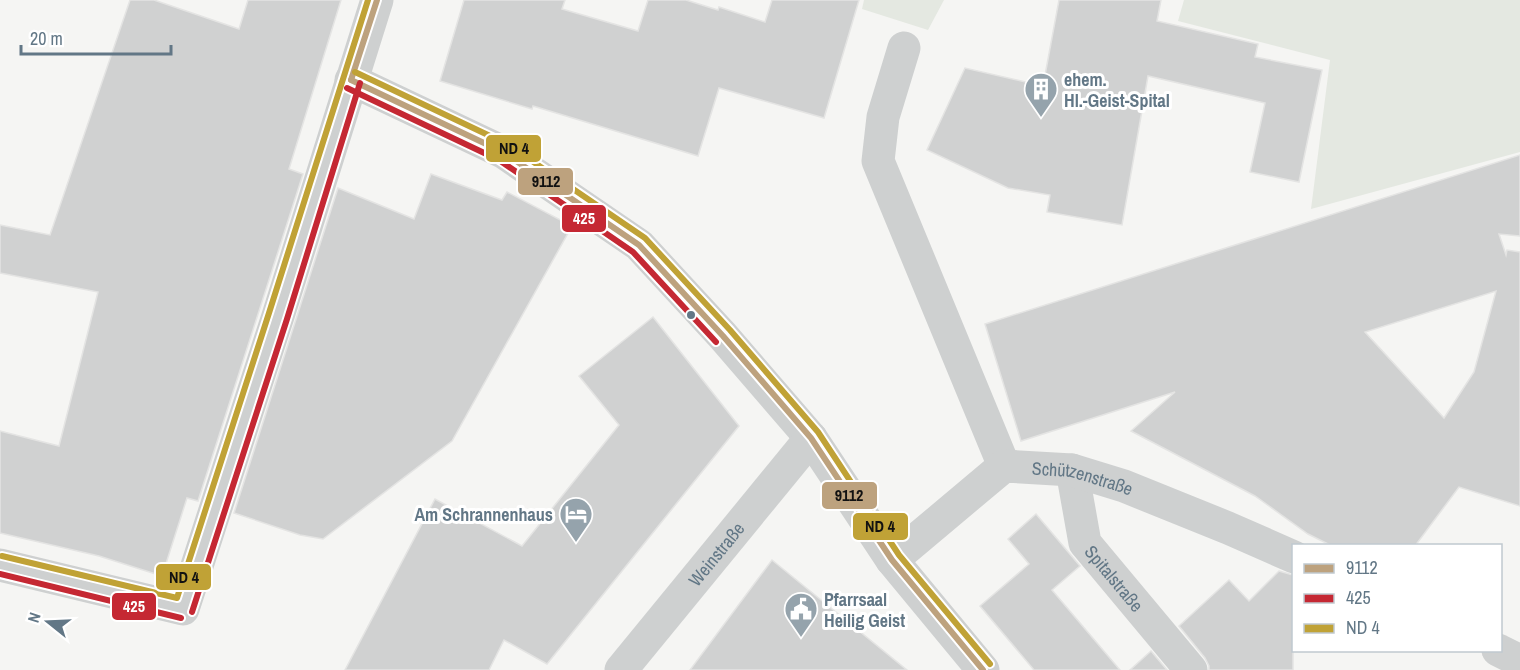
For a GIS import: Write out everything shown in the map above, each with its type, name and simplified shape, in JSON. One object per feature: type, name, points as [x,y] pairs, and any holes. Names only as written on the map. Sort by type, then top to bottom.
[{"type":"street","points":[[0,565],[183,609],[377,0]]},
{"type":"street","points":[[892,560],[1004,466],[878,160],[883,117],[904,48]]},
{"type":"street","points":[[351,80],[502,152],[639,245],[723,336],[811,438],[892,560],[982,670]]},
{"type":"street","name":"Weinstraße","points":[[621,670],[811,438]]},
{"type":"street","name":"Schützenstraße","points":[[1004,466],[1072,470],[1124,486],[1292,557]]},
{"type":"street","name":"Spitalstraße","points":[[1072,470],[1085,543],[1191,670]]},
{"type":"street","points":[[1500,652],[1520,661]]},
{"type":"shaded area","points":[[864,0],[944,0],[928,30],[862,9]]},
{"type":"shaded area","points":[[1184,0],[1520,0],[1520,152],[1311,209],[1330,60],[1178,21]]},
{"type":"building","points":[[130,0],[154,0],[239,29],[248,0],[341,0],[289,169],[303,174],[198,501],[187,498],[162,576],[99,556],[0,533],[0,431],[59,446],[98,292],[0,273],[0,225],[50,235]]},
{"type":"building","points":[[464,0],[565,0],[562,9],[638,31],[648,0],[686,0],[718,10],[719,7],[765,22],[772,0],[859,0],[824,118],[719,88],[698,156],[533,106],[532,109],[440,81]]},
{"type":"building","name":"ehem. Hl.-Geist-Spital","points":[[1059,0],[1161,0],[1157,21],[1258,44],[1255,57],[1322,70],[1299,182],[1250,172],[1265,103],[1148,76],[1122,225],[1047,212],[1050,195],[1008,188],[927,150],[965,68],[1043,86]]},
{"type":"building","points":[[1520,155],[1520,236],[1499,234],[1506,255],[1507,250],[1520,252],[1520,506],[1459,487],[1416,544],[1328,544],[1308,534],[1255,496],[1131,431],[1175,392],[1021,441],[985,324]],"holes":[[[1496,291],[1474,372],[1444,418],[1365,332]]]},
{"type":"building","points":[[431,174],[502,200],[507,192],[572,226],[452,441],[323,539],[300,535],[234,513],[338,188],[414,219]]},
{"type":"building","points":[[653,317],[739,426],[547,664],[504,640],[489,670],[345,670],[435,499],[522,546],[619,425],[579,376]]},
{"type":"building","points":[[1036,514],[1080,566],[1052,590],[1120,670],[1034,670],[980,606],[1029,564],[1008,539]]},
{"type":"building","points":[[772,560],[907,670],[690,670]]},
{"type":"building","points":[[1279,571],[1292,575],[1293,670],[1209,670],[1205,658],[1179,626],[1229,580],[1249,601]]},
{"type":"building","points":[[1151,651],[1167,670],[1130,670]]},
{"type":"transit line","points":[[2,556],[177,598],[368,0]]},
{"type":"transit line","name":"9112","points":[[351,80],[377,0]]},
{"type":"transit line","points":[[355,72],[507,144],[645,238],[730,330],[818,432],[899,555],[990,664]]},
{"type":"transit line","name":"9112","points":[[351,80],[503,152],[639,245],[723,336],[811,438],[892,560],[983,670]]},
{"type":"transit line","name":"425","points":[[192,612],[287,319],[360,83]]},
{"type":"transit line","name":"425","points":[[347,88],[499,160],[633,252],[716,342]]},
{"type":"transit line","name":"425","points":[[0,574],[181,618]]},
{"type":"place","name":"ehem. Hl.-Geist-Spital","points":[[1041,118]]},
{"type":"place","name":"Am Schrannenhaus","points":[[576,543]]},
{"type":"place","name":"Pfarrsaal Heilig Geist","points":[[801,638]]}]
